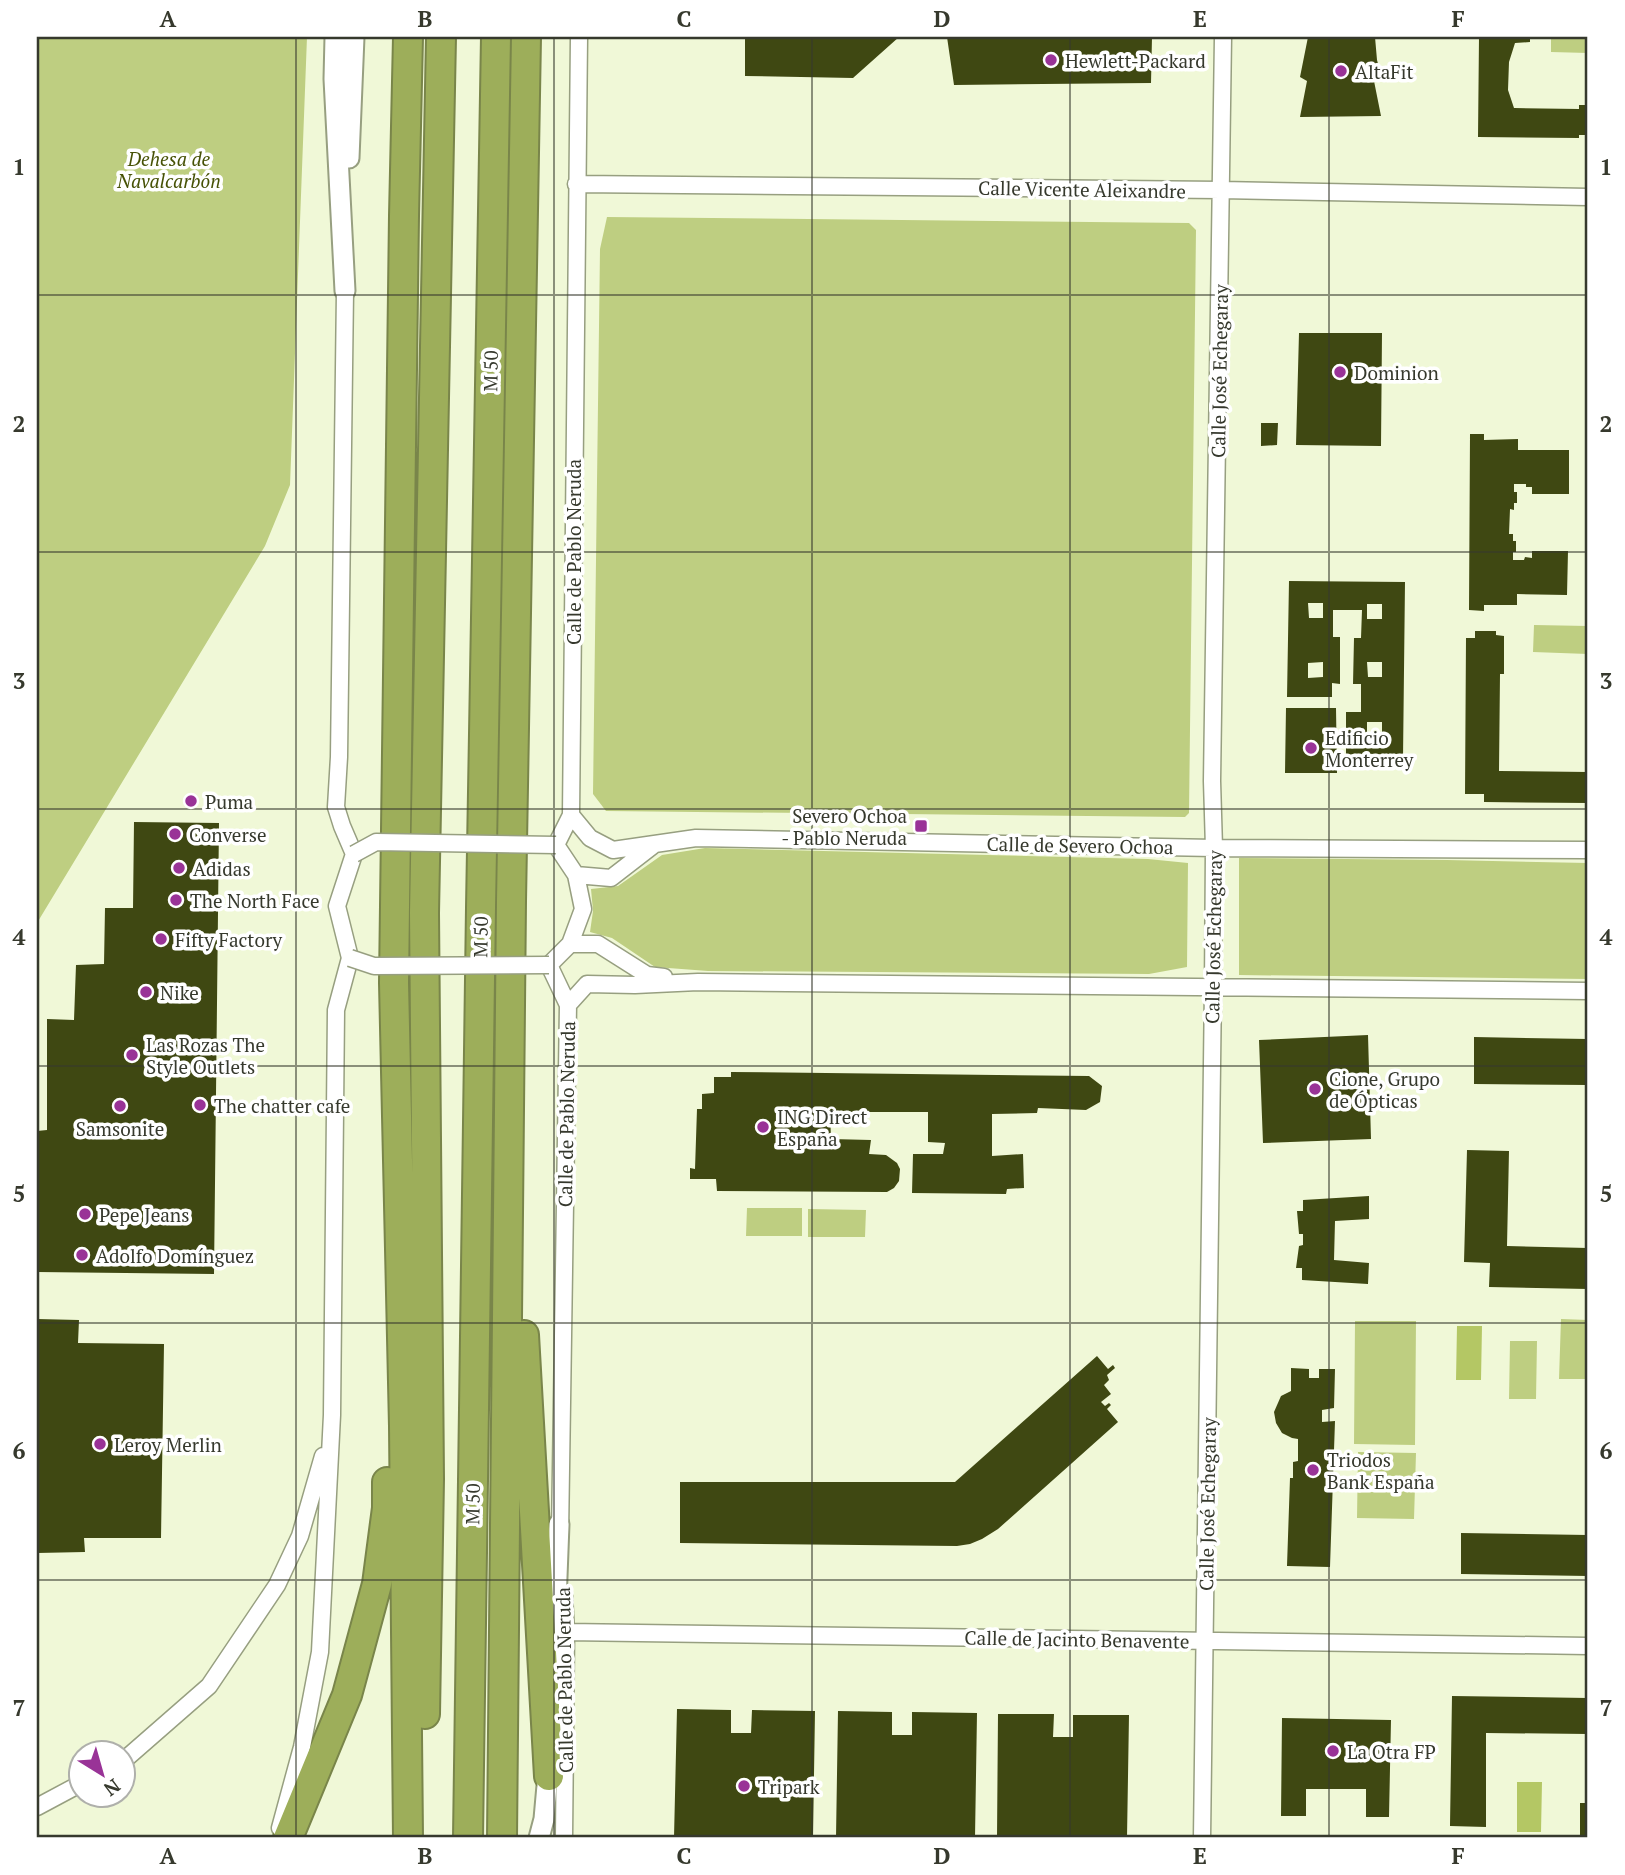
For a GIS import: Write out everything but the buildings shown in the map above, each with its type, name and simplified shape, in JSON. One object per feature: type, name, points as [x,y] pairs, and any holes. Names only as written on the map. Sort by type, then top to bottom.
[{"type":"highway","points":[[396,37],[404,216]]},
{"type":"highway","points":[[408,37],[394,983],[404,1426],[408,1838]]},
{"type":"highway","points":[[424,1838],[429,1479],[424,913],[441,37]]},
{"type":"highway","name":"M 50","points":[[468,1838],[496,37]]},
{"type":"highway","points":[[502,1838],[509,1077],[526,37]]},
{"type":"highway","points":[[288,1838],[346,1695],[377,1584],[387,1508],[385,1160],[394,983]]},
{"type":"highway","points":[[509,1077],[549,1776]]},
{"type":"street","points":[[335,37],[334,79],[345,292]]},
{"type":"street","points":[[277,1838],[302,1747],[320,1653],[331,1426],[336,1010],[351,958],[337,906],[354,854],[336,807],[339,757],[345,292],[354,37]]},
{"type":"street","name":"Calle de Pablo Neruda","points":[[556,845],[571,815],[579,37]]},
{"type":"street","name":"Calle José Echegaray","points":[[1202,1838],[1213,987],[1212,781],[1223,37]]},
{"type":"street","name":"Calle Vicente Aleixandre","points":[[576,184],[1221,190],[1588,197]]},
{"type":"street","name":"Calle de Severo Ochoa","points":[[571,815],[590,838],[614,850],[696,838],[1214,848],[1588,849]]},
{"type":"street","points":[[351,958],[374,966],[549,965],[570,944],[583,909],[576,875],[556,845],[376,842],[354,854]]},
{"type":"street","name":"Calle de Severo Ochoa","points":[[576,875],[611,878],[657,843]]},
{"type":"street","points":[[570,944],[598,944],[647,975],[698,982]]},
{"type":"street","name":"Calle de Pablo Neruda","points":[[549,965],[568,1005],[559,1524],[566,1632],[564,1838]]},
{"type":"street","points":[[568,1005],[587,984],[698,982],[1588,991]]},
{"type":"street","points":[[136,1750],[209,1686],[277,1585],[300,1536],[331,1426]]},
{"type":"street","points":[[538,1838],[544,1819],[549,1776],[559,1524]]},
{"type":"street","name":"Calle de Jacinto Benavente","points":[[566,1632],[1588,1646]]},
{"type":"street","points":[[37,1807],[66,1791]]},
{"type":"green space","name":"Dehesa de Navalcarbón","points":[[37,37],[307,37],[290,485],[265,546],[37,923]]},
{"type":"green space","points":[[1551,37],[1588,37],[1588,53],[1551,52]]},
{"type":"green space","points":[[607,217],[1189,223],[1196,230],[1189,813],[1185,817],[606,811],[593,794],[600,249]]},
{"type":"green space","points":[[1534,625],[1588,626],[1588,654],[1533,652]]},
{"type":"green space","points":[[705,848],[1148,859],[1188,863],[1187,967],[1149,974],[708,971],[655,967],[612,938],[590,932],[593,911],[591,889],[618,886],[662,855]]},
{"type":"green space","points":[[1239,858],[1588,863],[1588,979],[1239,975]]},
{"type":"green space","points":[[747,1208],[802,1208],[802,1236],[746,1236]]},
{"type":"green space","points":[[808,1209],[866,1210],[865,1237],[808,1237]]},
{"type":"green space","points":[[1561,1319],[1588,1320],[1588,1379],[1559,1379]]},
{"type":"green space","points":[[1355,1321],[1416,1321],[1415,1445],[1354,1444]]},
{"type":"green space","points":[[1510,1341],[1537,1341],[1536,1399],[1509,1399]]},
{"type":"green space","points":[[1358,1452],[1416,1453],[1414,1519],[1357,1518]]},
{"type":"shaded area","points":[[1457,1326],[1482,1326],[1481,1380],[1456,1380]]},
{"type":"shaded area","points":[[1517,1782],[1542,1782],[1541,1832],[1517,1832]]},
{"type":"place","name":"Hewlett-Packard","points":[[1051,60]]},
{"type":"place","name":"AltaFit","points":[[1341,71]]},
{"type":"place","name":"Dominion","points":[[1340,372]]},
{"type":"place","name":"Edificio Monterrey","points":[[1311,748]]},
{"type":"place","name":"Puma","points":[[191,801]]},
{"type":"place","name":"Severo Ochoa - Pablo Neruda","points":[[921,826]]},
{"type":"place","name":"Converse","points":[[175,834]]},
{"type":"place","name":"Adidas","points":[[179,868]]},
{"type":"place","name":"The North Face","points":[[176,900]]},
{"type":"place","name":"Fifty Factory","points":[[161,939]]},
{"type":"place","name":"Nike","points":[[146,992]]},
{"type":"place","name":"Las Rozas The Style Outlets","points":[[132,1055]]},
{"type":"place","name":"Cione, Grupo de Ópticas","points":[[1315,1089]]},
{"type":"place","name":"The chatter cafe","points":[[200,1105]]},
{"type":"place","name":"Samsonite","points":[[120,1106]]},
{"type":"place","name":"ING Direct España","points":[[763,1127]]},
{"type":"place","name":"Pepe Jeans","points":[[85,1214]]},
{"type":"place","name":"Adolfo Domínguez","points":[[82,1255]]},
{"type":"place","name":"Leroy Merlin","points":[[100,1444]]},
{"type":"place","name":"Triodos Bank España","points":[[1313,1470]]},
{"type":"place","name":"La Otra FP","points":[[1333,1751]]},
{"type":"place","name":"Tripark","points":[[744,1786]]}]
